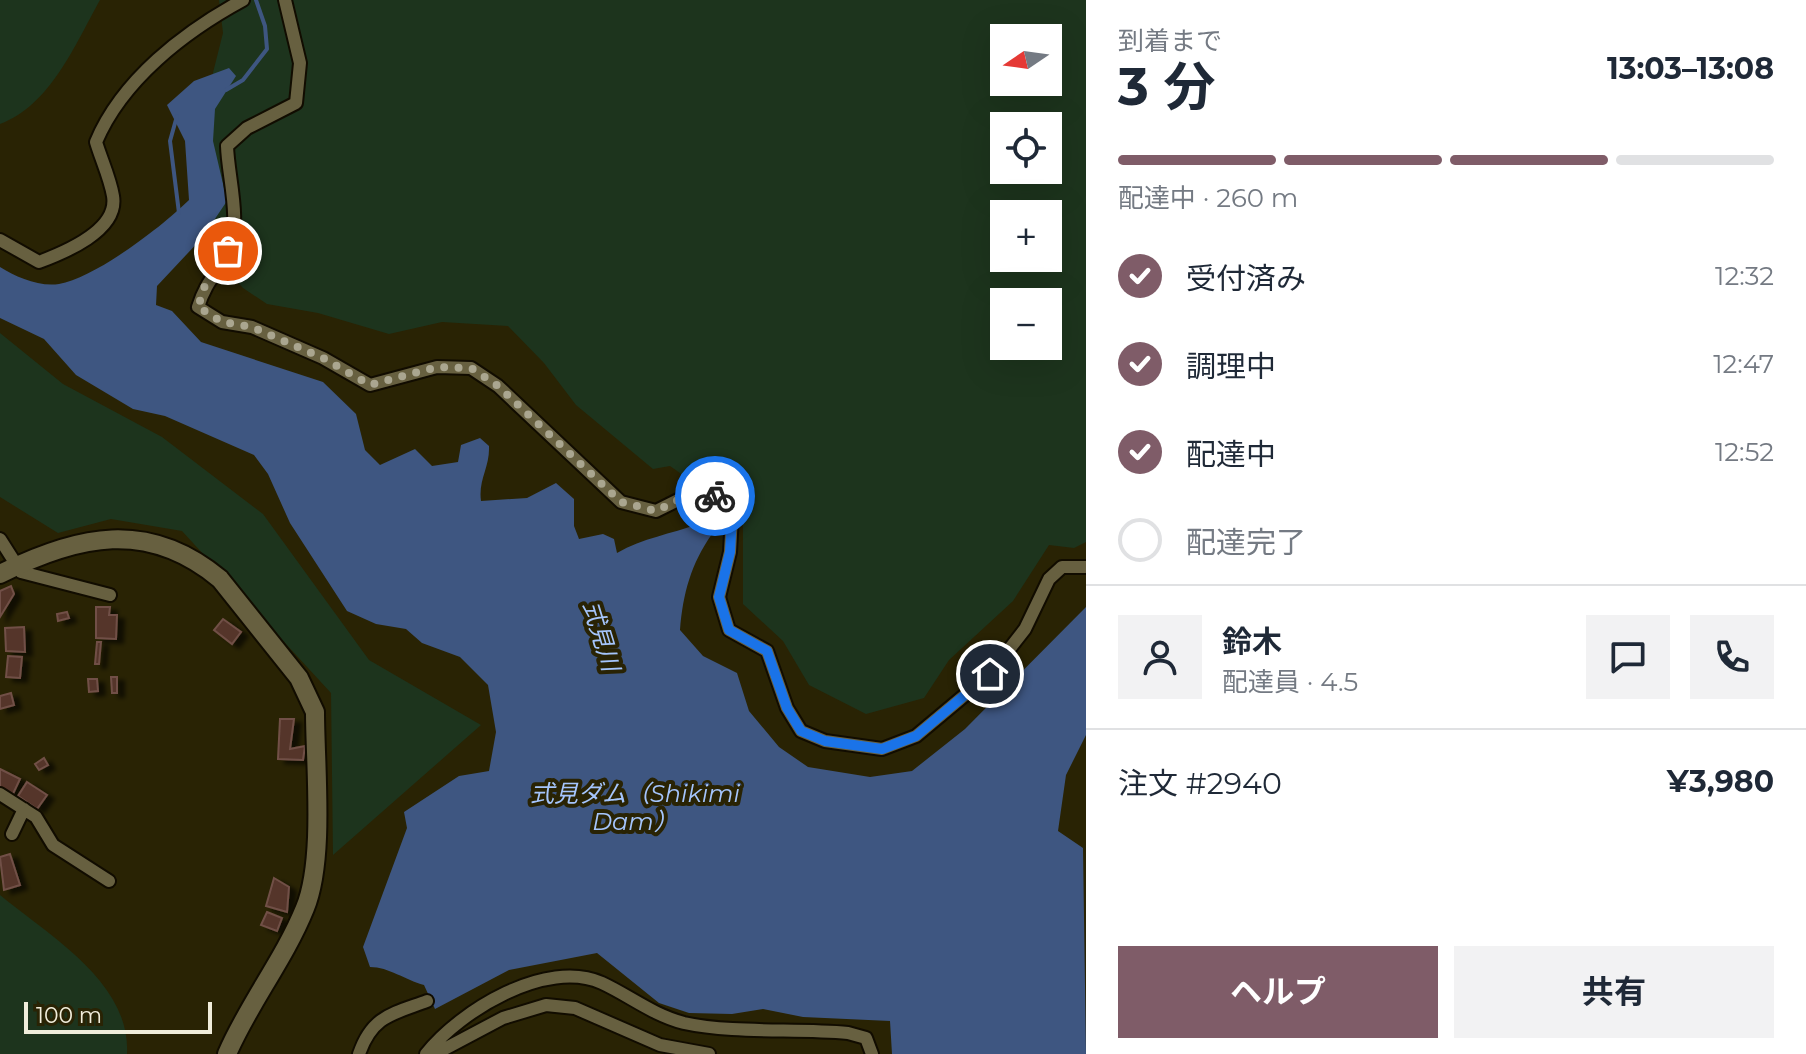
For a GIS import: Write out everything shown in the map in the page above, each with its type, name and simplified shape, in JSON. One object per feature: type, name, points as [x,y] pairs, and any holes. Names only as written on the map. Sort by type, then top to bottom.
[{"type":"street","points":[[0,240],[39,262],[80,247],[110,216],[114,199],[96,142],[109,111],[155,63],[229,7],[243,0]]},
{"type":"street","points":[[285,0],[300,63],[296,103],[247,128],[227,146],[234,209],[228,251],[206,282],[198,307],[222,322],[252,327],[323,358],[370,385],[437,367],[471,368],[498,386],[621,502],[656,511],[684,497],[715,496],[732,516],[730,552],[719,597],[729,630],[767,651],[787,708],[801,731],[825,741],[882,749],[916,736],[990,674],[1025,629],[1049,579],[1062,567],[1086,567]]},
{"type":"street","points":[[8,570],[96,540],[120,536],[162,544],[204,566],[220,579],[306,689],[315,712],[315,876],[306,906],[287,946],[243,1017],[227,1054]]},
{"type":"street","points":[[0,539],[8,570]]},
{"type":"street","points":[[8,570],[36,579],[80,585],[110,595]]},
{"type":"street","points":[[0,794],[36,817],[53,845],[109,881]]},
{"type":"street","points":[[12,834],[24,809]]},
{"type":"street","points":[[426,1054],[466,1018],[515,988],[562,975],[600,982],[627,999],[686,1023],[848,1033],[866,1038],[872,1054]]},
{"type":"street","points":[[359,1054],[366,1033],[385,1016],[427,1001]]},
{"type":"street","points":[[435,1054],[503,1018],[546,1005],[575,1008],[660,1045],[709,1054]]},
{"type":"green space","points":[[0,0],[100,0],[71,53],[47,88],[18,115],[0,124]]},
{"type":"green space","points":[[219,0],[1086,0],[1086,542],[1074,548],[1049,545],[1013,601],[949,660],[924,698],[866,714],[809,685],[783,641],[743,604],[743,490],[690,480],[670,466],[653,469],[576,405],[544,363],[508,326],[442,322],[389,334],[318,313],[267,304],[243,288],[221,264],[196,208],[192,156],[223,33]]},
{"type":"green space","points":[[0,333],[63,384],[162,437],[263,514],[369,660],[481,725],[333,855],[331,693],[182,531],[111,519],[58,533],[0,497]]},
{"type":"green space","points":[[0,895],[83,962],[101,983],[116,1004],[125,1028],[127,1054],[0,1054]]},
{"type":"water","name":"式見ダム（Shikimi Dam）","points":[[229,68],[236,76],[215,109],[213,141],[227,201],[202,238],[157,286],[156,305],[172,311],[201,342],[323,382],[356,414],[365,450],[380,465],[415,449],[432,466],[458,462],[461,445],[480,438],[489,446],[481,501],[527,498],[556,483],[574,499],[574,526],[579,539],[603,534],[614,539],[617,553],[698,524],[712,534],[689,579],[680,630],[703,656],[737,673],[749,711],[779,747],[808,767],[870,777],[912,771],[965,729],[1086,607],[1086,735],[1066,775],[1058,831],[1083,848],[1086,1054],[892,1054],[890,1021],[803,1017],[763,1009],[732,1014],[689,1013],[659,1003],[597,953],[509,970],[435,1009],[424,985],[384,969],[370,967],[363,947],[407,828],[404,812],[459,776],[489,771],[496,732],[488,685],[460,657],[422,643],[406,629],[376,624],[347,611],[290,523],[268,474],[254,455],[165,416],[133,409],[76,375],[44,339],[0,318],[0,267],[36,283],[59,284],[74,280],[128,250],[189,200],[185,141],[167,105],[194,81]]},
{"type":"building","points":[[11,586],[14,594],[0,617],[0,591]]},
{"type":"building","points":[[96,607],[110,607],[109,615],[117,615],[116,639],[96,638]]},
{"type":"building","points":[[67,612],[69,618],[58,621],[57,614]]},
{"type":"building","points":[[223,619],[241,632],[232,644],[214,630]]},
{"type":"building","points":[[24,627],[25,652],[6,651],[5,628]]},
{"type":"building","points":[[97,642],[101,642],[99,664],[95,664]]},
{"type":"building","points":[[8,656],[22,657],[20,678],[6,677]]},
{"type":"building","points":[[111,677],[117,677],[117,693],[112,693]]},
{"type":"building","points":[[88,679],[97,679],[98,691],[89,692]]},
{"type":"building","points":[[11,693],[14,705],[0,709],[0,696]]},
{"type":"building","points":[[280,719],[294,719],[290,749],[305,746],[303,760],[278,759]]},
{"type":"building","points":[[44,758],[48,765],[39,770],[35,764]]},
{"type":"building","points":[[0,769],[20,779],[12,796],[0,790]]},
{"type":"building","points":[[27,782],[47,795],[37,809],[18,796]]},
{"type":"building","points":[[10,854],[20,885],[4,890],[0,857]]},
{"type":"building","points":[[274,878],[289,887],[287,912],[266,906]]},
{"type":"building","points":[[267,912],[282,918],[277,931],[261,925]]},
{"type":"waterway","points":[[226,90],[243,80],[267,49],[265,26],[256,0]]},
{"type":"waterway","points":[[177,116],[170,141],[179,213]]},
{"type":"way so far","points":[[228,251],[206,282],[198,307],[222,322],[252,327],[323,358],[370,385],[437,367],[471,368],[498,386],[621,502],[656,511],[684,497],[715,496]]},
{"type":"route","points":[[715,496],[732,516],[730,552],[719,597],[729,630],[767,651],[787,708],[801,731],[825,741],[882,749],[916,736],[990,674]]},
{"type":"water label","name":"式見川","points":[[601,636]]}]
